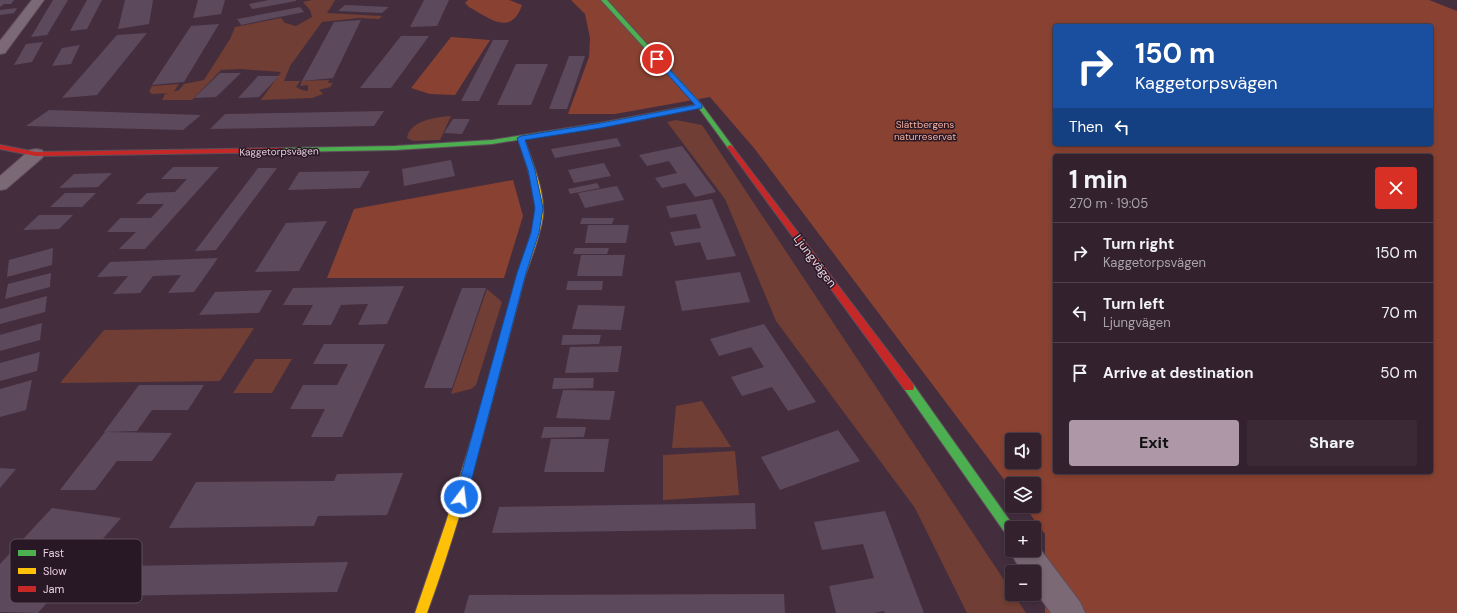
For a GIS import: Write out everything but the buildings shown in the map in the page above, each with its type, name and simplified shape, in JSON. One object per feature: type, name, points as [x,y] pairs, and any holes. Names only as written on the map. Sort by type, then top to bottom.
[{"type":"street","points":[[0,50],[6,35],[38,0]]},
{"type":"street","name":"Ljungvägen","points":[[604,0],[700,106],[892,363],[1005,523]]},
{"type":"street","name":"Kaggetorpsvägen","points":[[0,147],[36,154],[395,148],[521,138],[601,126],[700,106]]},
{"type":"street","points":[[421,613],[443,553],[461,497],[522,273],[535,233],[539,208],[531,170],[521,138]]},
{"type":"street","points":[[0,185],[36,154]]},
{"type":"street","points":[[1029,557],[1069,613]]},
{"type":"shaded area","points":[[312,0],[335,0],[327,13],[382,16],[379,19],[359,18],[322,22],[290,66],[284,81],[300,81],[296,87],[308,91],[308,85],[300,86],[302,81],[329,80],[328,83],[333,83],[330,87],[319,90],[323,94],[312,98],[261,100],[281,72],[241,69],[221,70],[192,100],[162,100],[165,94],[179,90],[184,84],[204,80],[230,39],[235,27],[281,18],[285,23],[296,26],[312,17],[310,10],[303,2]]},
{"type":"shaded area","points":[[179,84],[173,93],[152,94],[149,92],[152,86]]},
{"type":"shaded area","points":[[451,116],[440,140],[413,141],[407,138],[409,132],[413,128],[424,121],[438,117]]},
{"type":"shaded area","points":[[676,120],[702,125],[1005,581],[1005,601],[1018,601],[1026,613],[967,613],[915,508],[776,321],[725,199],[667,122]]},
{"type":"shaded area","points":[[487,289],[502,302],[476,385],[471,389],[451,394]]},
{"type":"shaded area","points":[[254,328],[220,381],[60,383],[104,330]]},
{"type":"shaded area","points":[[255,359],[292,359],[272,393],[233,393]]},
{"type":"shaded area","points":[[702,401],[731,447],[672,448],[676,406]]},
{"type":"shaded area","points":[[735,451],[739,495],[663,500],[663,455]]},
{"type":"green space","points":[[468,0],[509,0],[522,5],[517,15],[506,23],[492,20],[469,7],[465,3]]},
{"type":"green space","name":"Slättbergens naturreservat","points":[[571,0],[1429,0],[1457,11],[1457,613],[1045,613],[1045,534],[1041,529],[1041,521],[1035,521],[1029,513],[1041,513],[1041,477],[1005,477],[1005,481],[754,148],[710,97],[615,114],[568,114],[589,57],[590,38],[585,14]]},
{"type":"green space","points":[[451,37],[490,40],[455,95],[430,94],[411,88]]},
{"type":"green space","points":[[513,180],[523,216],[504,278],[327,278],[354,209]]},
{"type":"traffic: fast","points":[[604,0],[700,106],[730,147]]},
{"type":"traffic: fast","points":[[284,150],[395,148],[492,142],[600,125]]},
{"type":"traffic: fast","points":[[479,431],[521,276]]},
{"type":"traffic: fast","points":[[909,387],[1005,523]]},
{"type":"traffic: slow","points":[[600,125],[700,106]]},
{"type":"traffic: slow","points":[[521,138],[534,181],[539,207],[539,215],[535,233],[521,276]]},
{"type":"traffic: slow","points":[[421,613],[452,522],[479,431]]},
{"type":"traffic: jam","points":[[0,147],[36,154],[284,150]]},
{"type":"traffic: jam","points":[[730,147],[909,387]]},
{"type":"route","points":[[461,497],[522,273],[535,233],[539,208],[531,170],[521,138],[601,126],[700,106],[657,59]]}]
